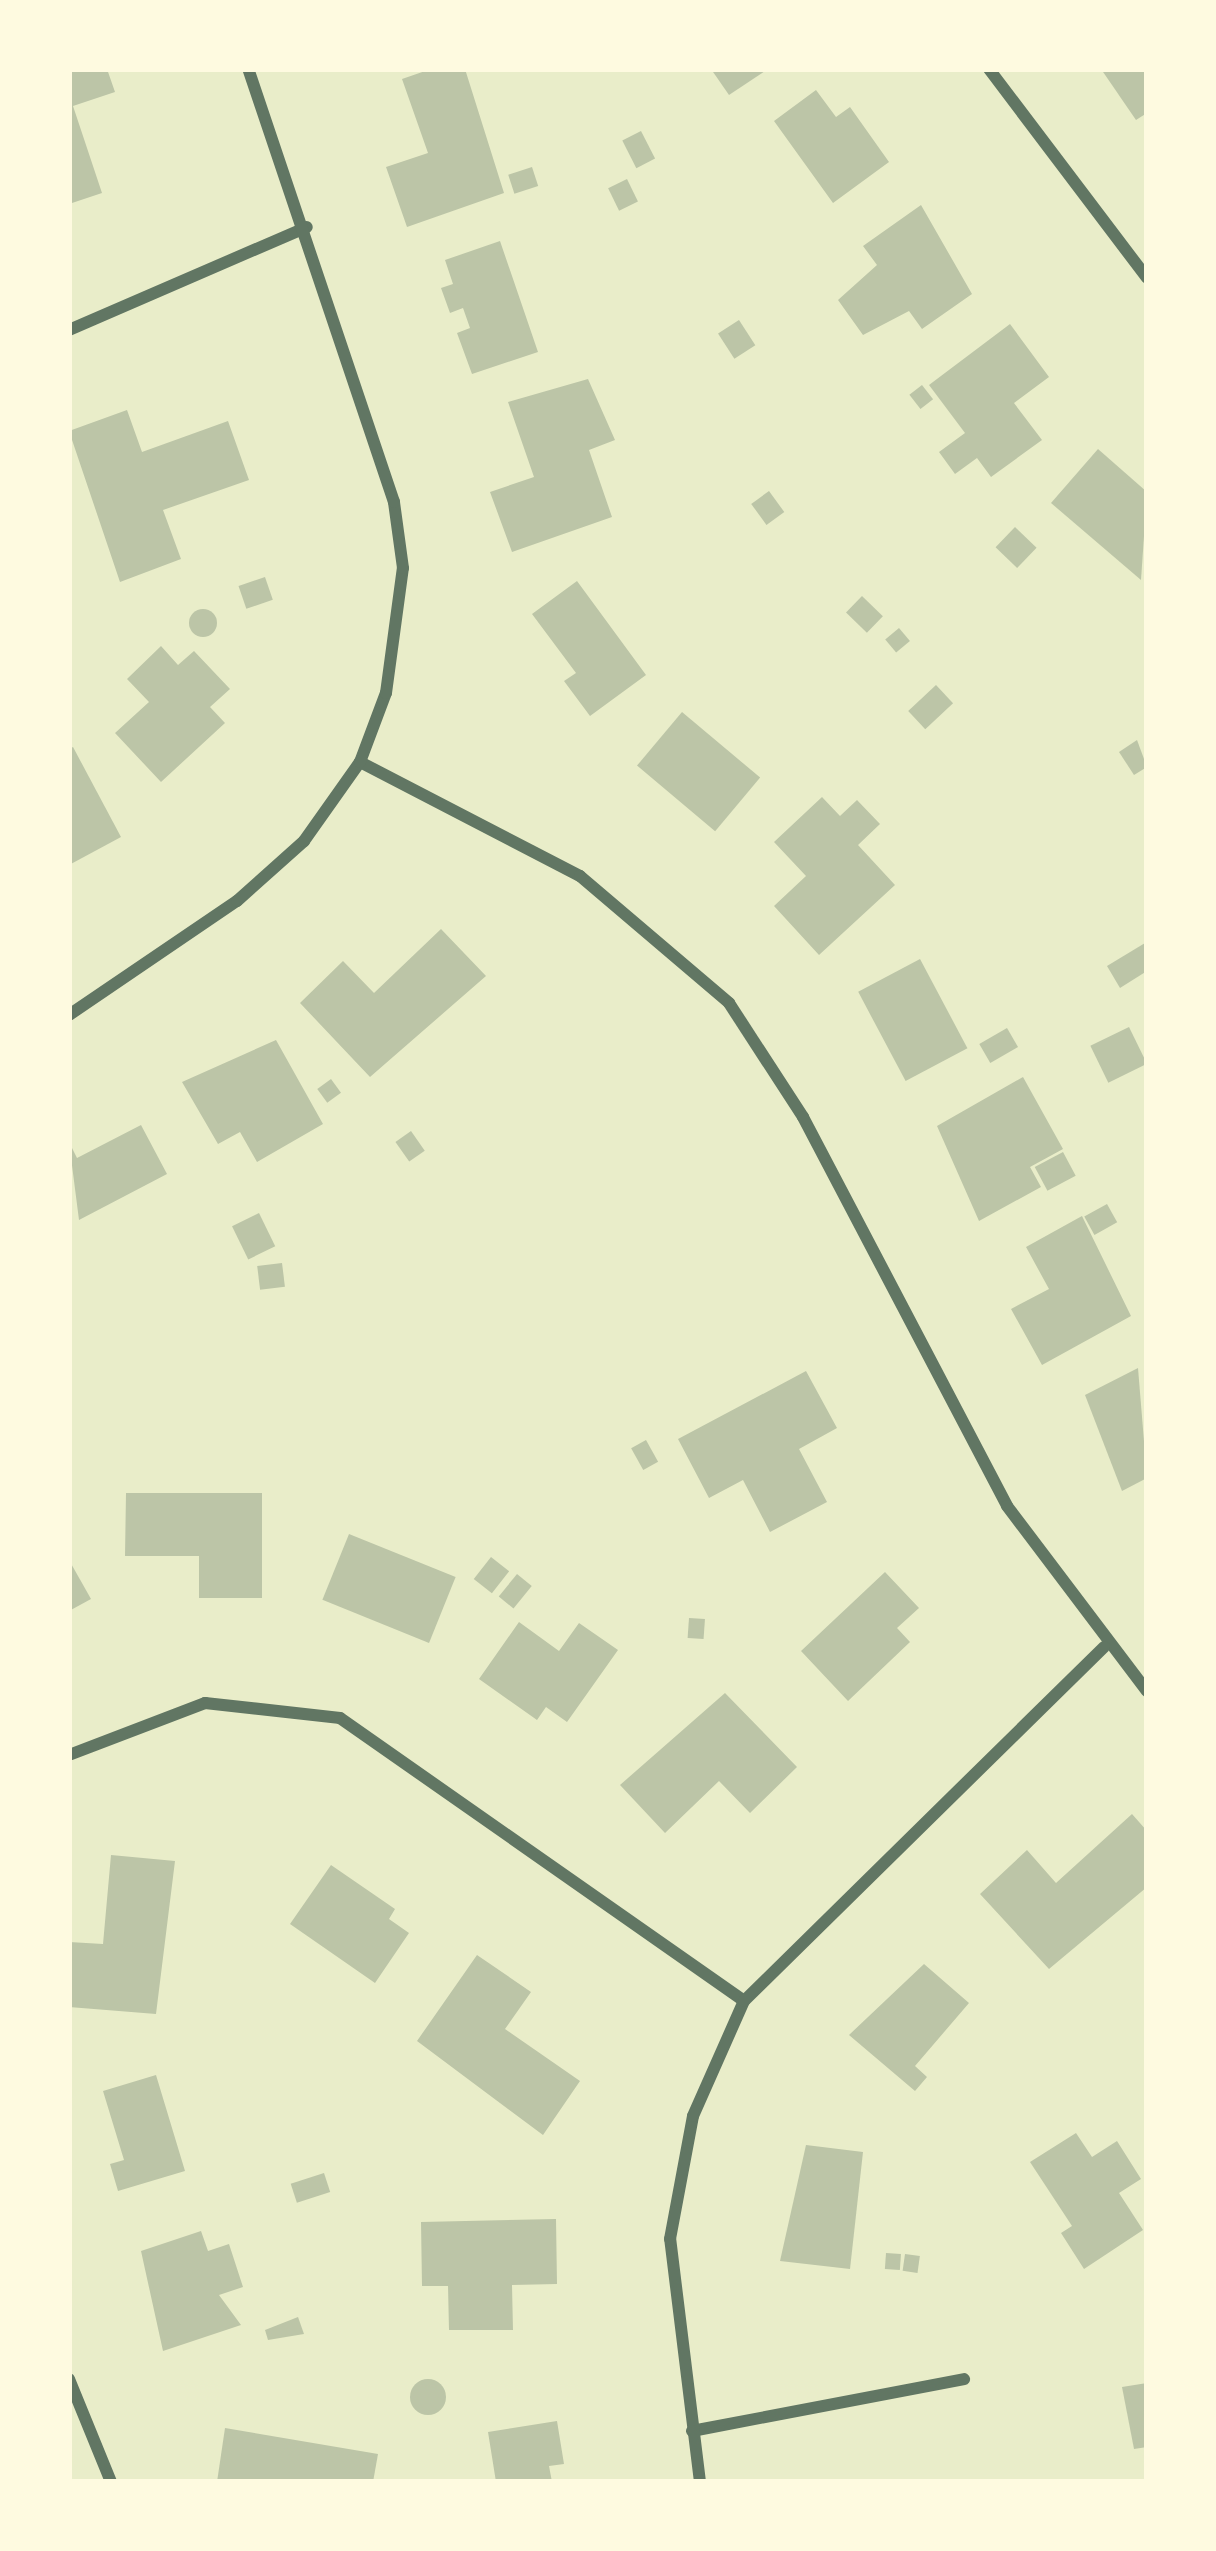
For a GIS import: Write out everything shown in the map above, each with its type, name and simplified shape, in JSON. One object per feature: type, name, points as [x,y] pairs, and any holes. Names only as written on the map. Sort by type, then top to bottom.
[{"type":"street","points":[[69,1015],[237,902],[304,841],[360,762],[386,693],[403,568],[382,459],[307,227],[248,69]]},
{"type":"street","points":[[989,69],[1147,278]]},
{"type":"street","points":[[69,331],[307,227]]},
{"type":"street","points":[[360,762],[580,876],[729,1004],[803,1118],[1007,1506],[1104,1647],[1147,1690]]},
{"type":"street","points":[[700,2482],[673,2283],[676,2178],[744,2001],[1104,1647]]},
{"type":"street","points":[[69,1755],[205,1703],[340,1718],[744,2001]]},
{"type":"street","points":[[69,2379],[111,2482]]},
{"type":"street","points":[[692,2431],[964,2379]]},
{"type":"building","points":[[69,69],[107,69],[115,92],[73,106],[102,193],[69,204]]},
{"type":"building","points":[[431,69],[465,69],[504,193],[407,227],[386,167],[428,153],[402,79]]},
{"type":"building","points":[[711,69],[768,69],[729,95]]},
{"type":"building","points":[[1101,69],[1147,69],[1147,113],[1136,120]]},
{"type":"building","points":[[816,90],[836,117],[850,107],[889,162],[833,203],[774,121]]},
{"type":"building","points":[[641,131],[655,159],[636,168],[622,141]]},
{"type":"building","points":[[532,167],[538,186],[514,194],[508,175]]},
{"type":"building","points":[[627,179],[638,201],[619,211],[608,188]]},
{"type":"building","points":[[921,205],[972,294],[922,329],[909,311],[863,335],[838,300],[877,265],[863,246]]},
{"type":"building","points":[[500,241],[538,352],[472,374],[457,333],[470,328],[463,308],[450,313],[441,288],[453,284],[445,260]]},
{"type":"building","points":[[739,320],[755,345],[734,359],[718,334]]},
{"type":"building","points":[[1010,324],[1049,377],[1014,403],[1042,440],[991,477],[977,458],[955,474],[939,452],[965,433],[929,385]]},
{"type":"building","points":[[588,379],[615,440],[589,450],[612,517],[512,552],[490,492],[534,477],[508,402]]},
{"type":"building","points":[[922,385],[933,399],[920,409],[909,395]]},
{"type":"building","points":[[127,410],[142,452],[228,421],[249,480],[163,510],[181,559],[120,582],[69,431]]},
{"type":"building","points":[[1098,449],[1147,492],[1141,580],[1051,503]]},
{"type":"building","points":[[769,491],[784,512],[766,525],[751,504]]},
{"type":"building","points":[[1015,527],[1037,548],[1017,568],[996,547]]},
{"type":"building","points":[[265,577],[273,600],[246,609],[239,586]]},
{"type":"building","points":[[577,581],[646,675],[590,716],[564,681],[576,673],[532,614]]},
{"type":"building","points":[[862,596],[883,616],[867,633],[846,613]]},
{"type":"building","points":[[203,609],[213,613],[217,623],[213,633],[203,637],[193,633],[189,623],[193,613]]},
{"type":"building","points":[[899,628],[910,641],[896,653],[885,640]]},
{"type":"building","points":[[161,646],[178,665],[194,651],[230,689],[210,707],[225,723],[161,782],[115,733],[149,702],[127,679]]},
{"type":"building","points":[[936,685],[953,703],[925,729],[908,711]]},
{"type":"building","points":[[682,712],[760,778],[715,831],[637,766]]},
{"type":"building","points":[[1137,740],[1147,767],[1134,775],[1119,752]]},
{"type":"building","points":[[73,747],[121,837],[69,865],[69,749]]},
{"type":"building","points":[[822,797],[840,816],[857,800],[880,824],[858,845],[895,885],[819,955],[774,906],[806,876],[774,842]]},
{"type":"building","points":[[441,929],[486,976],[370,1077],[300,1003],[343,961],[374,993]]},
{"type":"building","points":[[1145,943],[1147,971],[1120,988],[1107,966]]},
{"type":"building","points":[[920,959],[967,1048],[906,1081],[858,992]]},
{"type":"building","points":[[1129,1027],[1147,1064],[1108,1083],[1090,1046]]},
{"type":"building","points":[[1007,1028],[1018,1047],[990,1063],[979,1044]]},
{"type":"building","points":[[276,1040],[323,1124],[257,1162],[240,1132],[218,1144],[182,1082]]},
{"type":"building","points":[[1023,1077],[1063,1149],[1030,1167],[1041,1187],[979,1221],[937,1126]]},
{"type":"building","points":[[331,1079],[341,1093],[327,1103],[317,1089]]},
{"type":"building","points":[[141,1125],[167,1174],[79,1220],[69,1142],[77,1158]]},
{"type":"building","points":[[411,1131],[425,1151],[409,1162],[395,1142]]},
{"type":"building","points":[[1063,1152],[1076,1176],[1047,1191],[1035,1167]]},
{"type":"building","points":[[1107,1204],[1117,1222],[1094,1235],[1084,1217]]},
{"type":"building","points":[[259,1213],[275,1246],[248,1259],[232,1226]]},
{"type":"building","points":[[1082,1216],[1131,1316],[1042,1365],[1011,1309],[1049,1289],[1026,1247]]},
{"type":"building","points":[[282,1263],[285,1287],[260,1290],[257,1266]]},
{"type":"building","points":[[1138,1368],[1147,1478],[1122,1491],[1085,1395]]},
{"type":"building","points":[[806,1371],[837,1428],[799,1449],[827,1502],[770,1532],[743,1480],[709,1498],[678,1439]]},
{"type":"building","points":[[646,1440],[658,1462],[643,1470],[631,1448]]},
{"type":"building","points":[[126,1493],[262,1493],[262,1598],[199,1598],[199,1556],[125,1556]]},
{"type":"building","points":[[349,1534],[456,1577],[429,1643],[322,1600]]},
{"type":"building","points":[[491,1557],[509,1571],[492,1593],[474,1579]]},
{"type":"building","points":[[69,1560],[91,1599],[69,1611]]},
{"type":"building","points":[[885,1572],[919,1608],[897,1628],[910,1642],[848,1701],[801,1651]]},
{"type":"building","points":[[517,1574],[532,1586],[514,1608],[499,1597]]},
{"type":"building","points":[[689,1618],[705,1619],[704,1639],[688,1638]]},
{"type":"building","points":[[519,1622],[559,1651],[579,1623],[618,1650],[567,1722],[546,1707],[537,1720],[479,1679]]},
{"type":"building","points":[[725,1693],[797,1767],[750,1813],[719,1781],[665,1833],[620,1785]]},
{"type":"building","points":[[1132,1814],[1147,1831],[1147,1887],[1049,1969],[980,1894],[1027,1850],[1056,1883]]},
{"type":"building","points":[[111,1855],[175,1861],[156,2014],[69,2007],[69,1942],[103,1944]]},
{"type":"building","points":[[331,1865],[395,1909],[389,1919],[409,1933],[375,1983],[290,1924]]},
{"type":"building","points":[[477,1955],[531,1992],[505,2029],[580,2081],[543,2135],[417,2041]]},
{"type":"building","points":[[924,1964],[969,2003],[915,2066],[927,2077],[915,2091],[849,2035]]},
{"type":"building","points":[[156,2075],[185,2171],[118,2191],[110,2164],[124,2160],[103,2091]]},
{"type":"building","points":[[1076,2133],[1092,2157],[1117,2141],[1141,2179],[1119,2193],[1143,2230],[1084,2269],[1061,2233],[1072,2226],[1030,2162]]},
{"type":"building","points":[[806,2145],[863,2152],[850,2269],[780,2261]]},
{"type":"building","points":[[324,2173],[330,2192],[297,2203],[291,2184]]},
{"type":"building","points":[[556,2219],[557,2284],[512,2285],[513,2330],[449,2330],[448,2286],[422,2286],[421,2222]]},
{"type":"building","points":[[201,2231],[208,2251],[229,2244],[243,2287],[219,2295],[241,2325],[163,2351],[141,2251]]},
{"type":"building","points":[[886,2253],[901,2254],[900,2270],[885,2269]]},
{"type":"building","points":[[905,2254],[920,2256],[917,2273],[903,2271]]},
{"type":"building","points":[[298,2317],[304,2334],[268,2340],[265,2330]]},
{"type":"building","points":[[428,2379],[440,2385],[446,2397],[440,2409],[428,2415],[416,2409],[410,2397],[416,2385]]},
{"type":"building","points":[[1147,2383],[1147,2447],[1134,2449],[1122,2387]]},
{"type":"building","points":[[557,2421],[564,2464],[549,2466],[552,2482],[496,2482],[488,2432]]},
{"type":"building","points":[[225,2428],[378,2454],[373,2482],[217,2482]]}]
